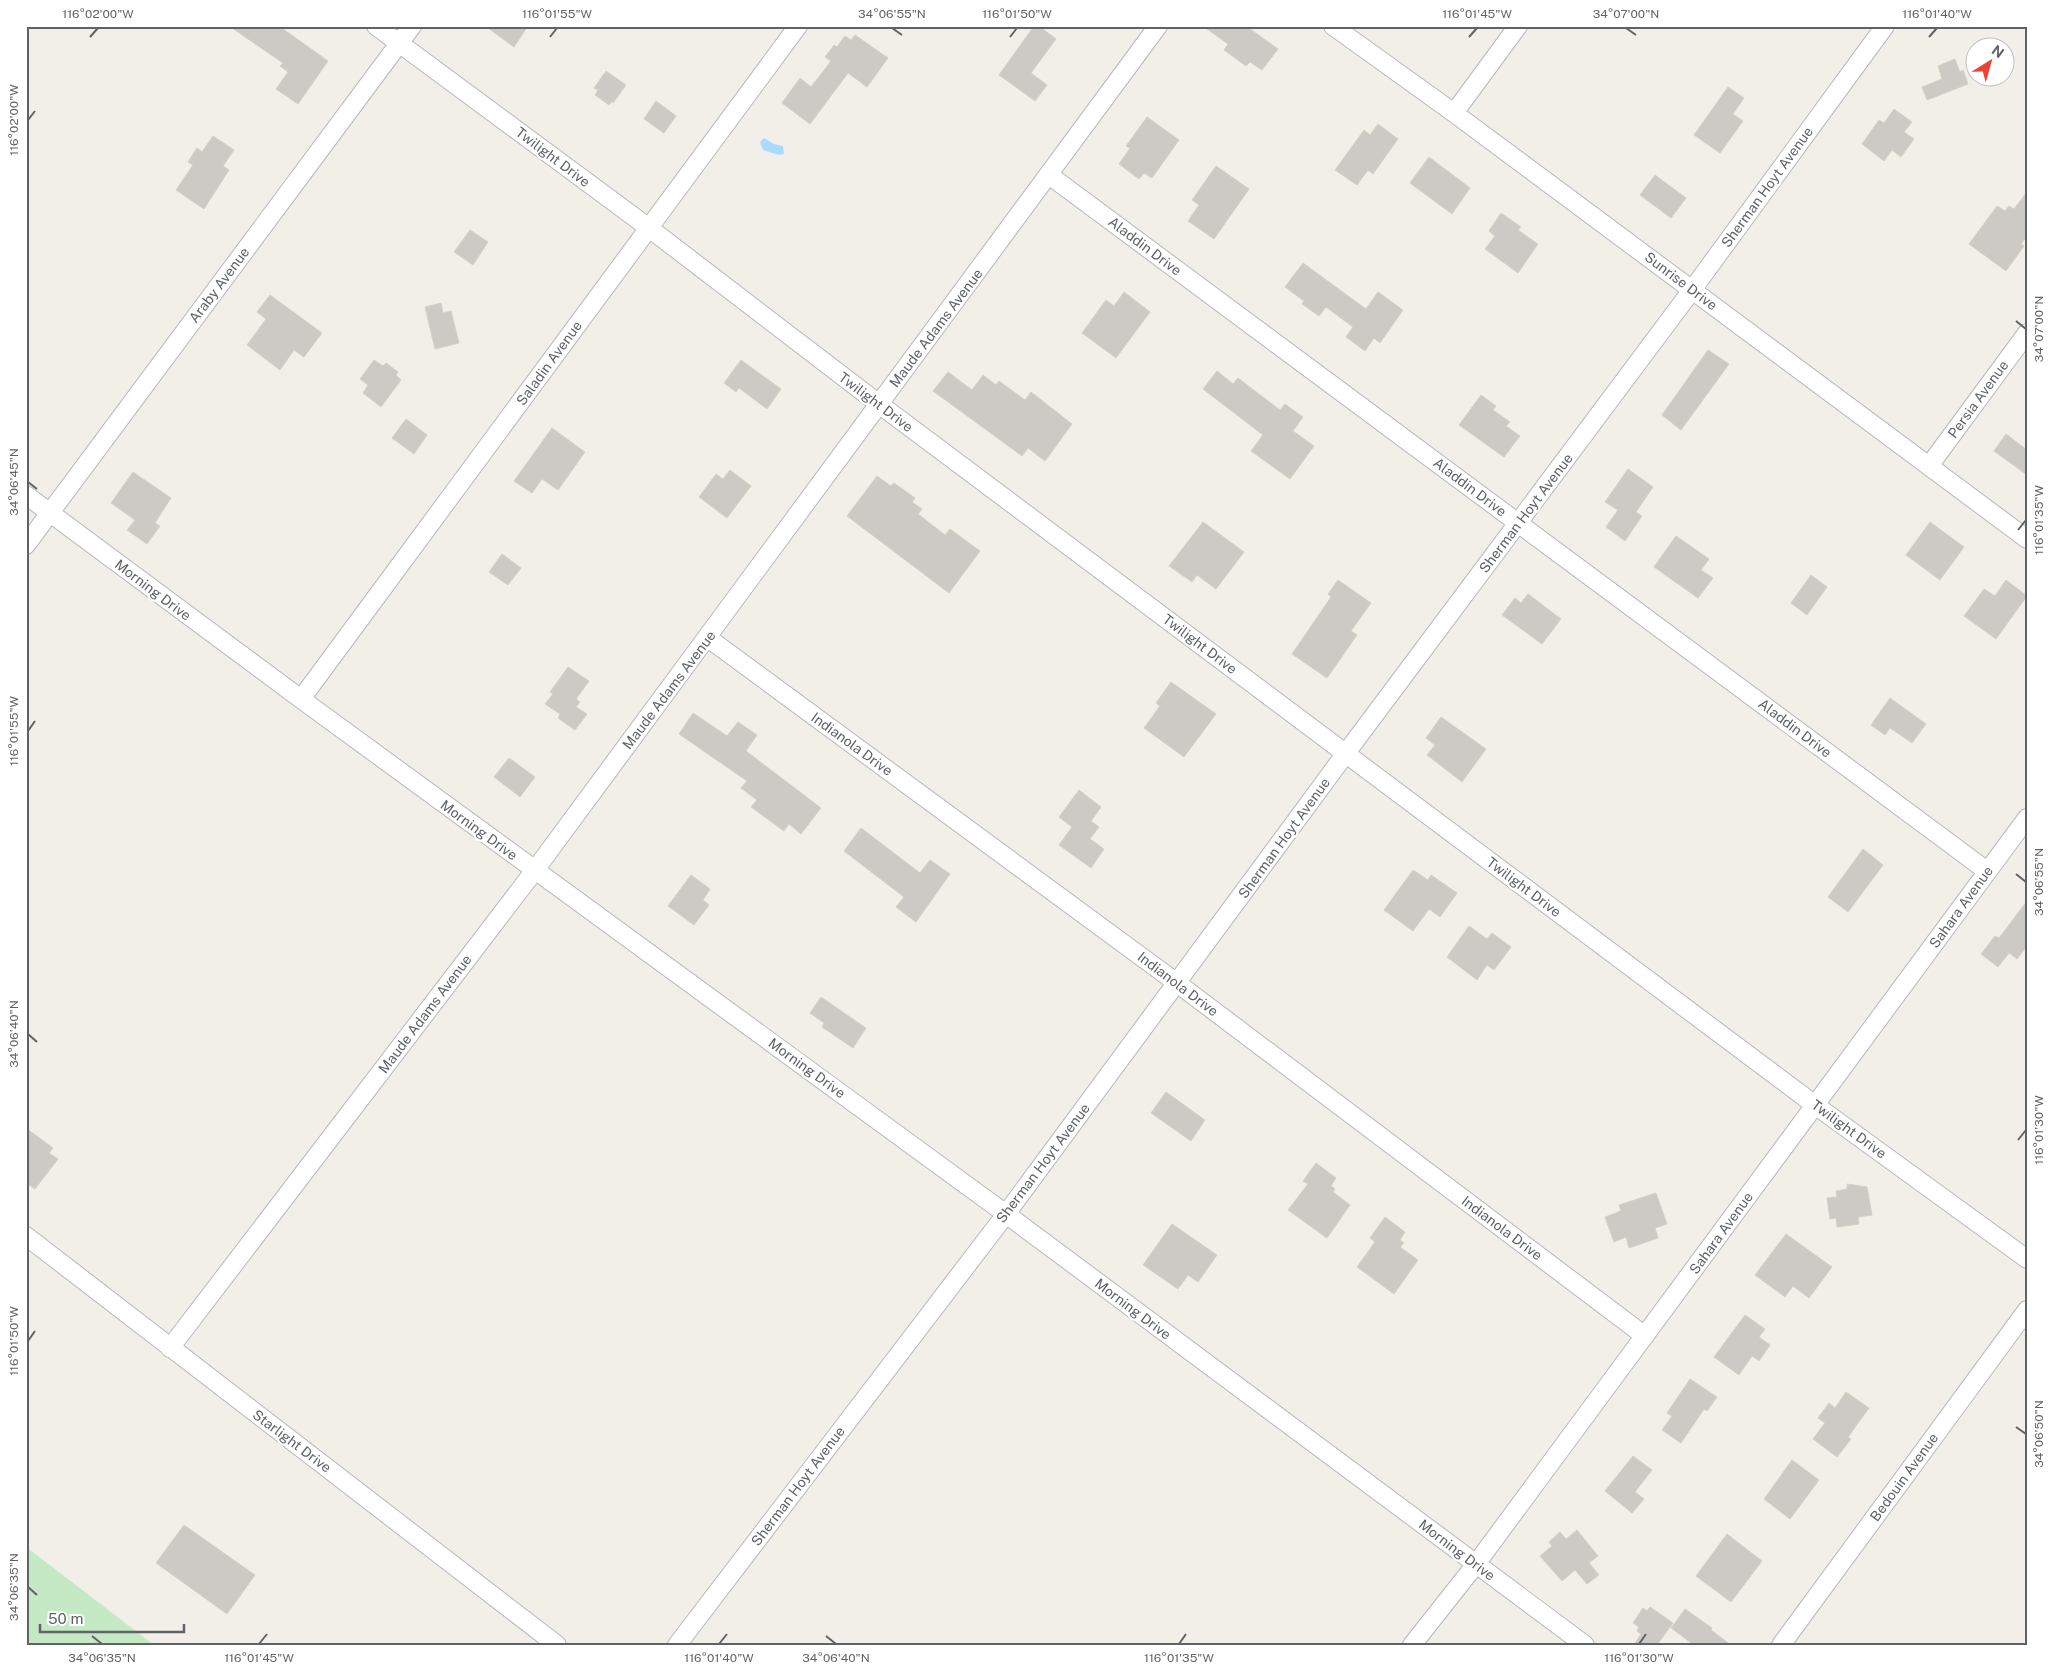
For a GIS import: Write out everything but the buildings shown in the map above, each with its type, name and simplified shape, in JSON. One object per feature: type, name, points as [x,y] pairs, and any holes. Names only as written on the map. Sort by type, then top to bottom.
[{"type":"street","name":"Twilight Drive","points":[[376,26],[648,228],[879,404],[1815,1105],[2027,1259]]},
{"type":"street","name":"Araby Avenue","points":[[26,545],[412,26]]},
{"type":"street","name":"Saladin Avenue","points":[[301,699],[798,26]]},
{"type":"street","name":"Maude Adams Avenue","points":[[170,1348],[535,870],[1158,26]]},
{"type":"street","name":"Sunrise Drive","points":[[1333,26],[1454,113],[2027,539]]},
{"type":"street","points":[[1454,113],[1518,26]]},
{"type":"street","name":"Sherman Hoyt Avenue","points":[[677,1645],[1006,1214],[1346,753],[1692,290],[1885,26]]},
{"type":"street","name":"Aladdin Drive","points":[[1049,175],[1987,871]]},
{"type":"street","name":"Persia Avenue","points":[[1929,466],[2027,333]]},
{"type":"street","name":"Morning Drive","points":[[26,495],[301,699],[1006,1214],[1585,1645]]},
{"type":"street","name":"Indianola Drive","points":[[708,638],[1177,983],[1645,1336]]},
{"type":"street","name":"Sahara Avenue","points":[[1412,1645],[1476,1564],[2027,818]]},
{"type":"street","name":"Starlight Drive","points":[[26,1236],[557,1645]]},
{"type":"street","name":"Bedouin Avenue","points":[[1781,1645],[2027,1310]]},
{"type":"green space","points":[[26,1547],[154,1645],[26,1645]]},
{"type":"water","points":[[764,138],[774,144],[783,146],[784,154],[779,155],[763,150],[760,142]]}]
